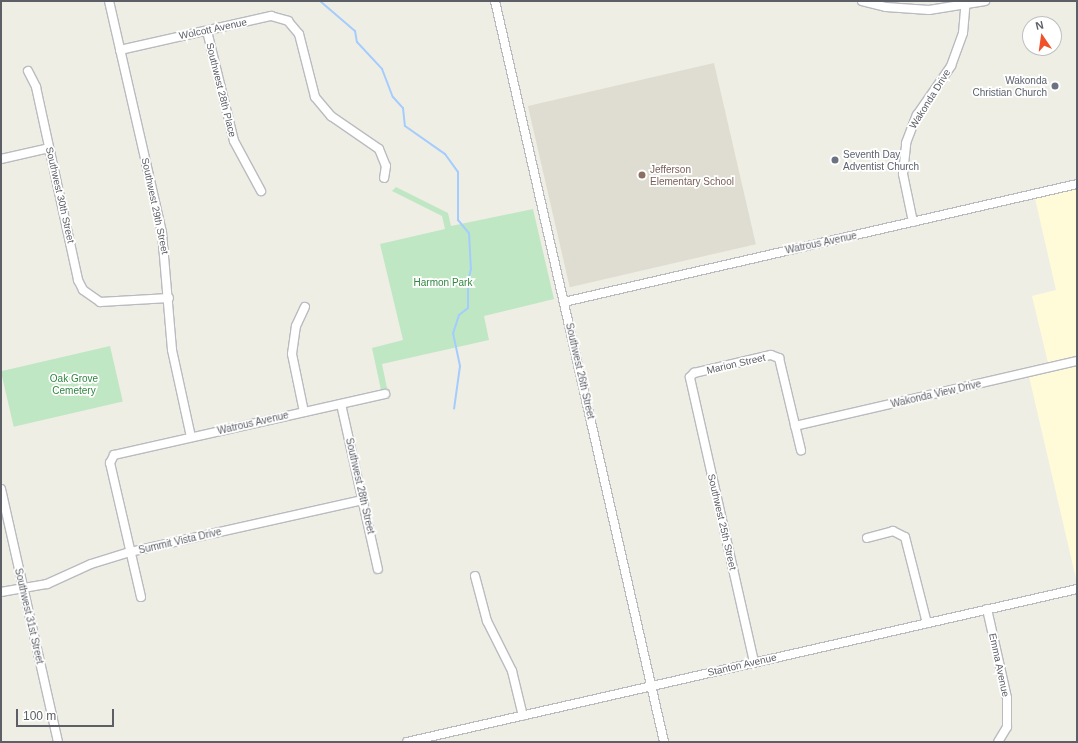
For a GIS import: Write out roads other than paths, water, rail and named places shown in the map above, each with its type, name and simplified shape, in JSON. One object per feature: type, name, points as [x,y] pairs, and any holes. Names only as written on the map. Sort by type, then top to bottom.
[{"type":"street","name":"Southwest 29th Street","points":[[109,1],[162,233],[169,298],[172,350],[191,437]]},
{"type":"street","name":"Southwest 26th Street","points":[[495,1],[664,742]]},
{"type":"street","points":[[862,1],[908,10],[929,10],[985,1]]},
{"type":"street","name":"Wakonda Drive","points":[[914,222],[903,174],[906,143],[917,115],[951,66],[963,33],[966,3]]},
{"type":"street","name":"Wolcott Avenue","points":[[120,50],[271,16],[288,21],[300,34],[315,97],[331,116],[379,148],[386,166],[384,178]]},
{"type":"street","name":"Southwest 28th Place","points":[[207,31],[234,141],[261,190]]},
{"type":"street","name":"Southwest 30th Street","points":[[28,71],[36,88],[80,285],[94,300],[110,302],[169,298]]},
{"type":"street","points":[[1,159],[49,148]]},
{"type":"street","name":"Watrous Avenue","points":[[564,302],[1077,184]]},
{"type":"street","points":[[304,412],[292,354],[296,326],[305,307]]},
{"type":"street","name":"Marion Street","points":[[689,381],[694,374],[771,355],[779,358],[795,426]]},
{"type":"street","name":"Wakonda View Drive","points":[[795,426],[1077,361]]},
{"type":"street","name":"Southwest 25th Street","points":[[689,381],[754,662]]},
{"type":"street","name":"Watrous Avenue","points":[[130,552],[110,463],[114,455],[385,394]]},
{"type":"street","name":"Southwest 28th Street","points":[[341,404],[378,569]]},
{"type":"street","points":[[795,426],[801,450]]},
{"type":"street","name":"Southwest 31st Street","points":[[1,489],[58,742]]},
{"type":"street","name":"Summit Vista Drive","points":[[1,592],[47,584],[102,560],[130,552],[363,500]]},
{"type":"street","points":[[867,538],[893,531],[904,537],[927,623]]},
{"type":"street","points":[[130,552],[141,597]]},
{"type":"street","points":[[475,576],[487,620],[512,671],[523,716]]},
{"type":"street","name":"Stanton Avenue","points":[[406,742],[1077,589]]},
{"type":"street","name":"Emma Avenue","points":[[987,609],[1007,698],[1007,726],[998,742]]},
{"type":"waterway","points":[[320,1],[355,31],[357,42],[382,69],[393,97],[403,108],[405,126],[445,154],[458,172],[458,220],[469,233],[471,269],[468,281],[468,308],[459,315],[453,333],[460,366],[454,409]]},
{"type":"place","name":"Wakonda Christian Church","points":[[1055,86]]},
{"type":"place","name":"Seventh Day Adventist Church","points":[[835,160]]},
{"type":"place","name":"Jefferson Elementary School","points":[[642,175]]},
{"type":"park label","name":"Harmon Park","points":[[443,283]]},
{"type":"park label","name":"Oak Grove Cemetery","points":[[74,384]]}]
